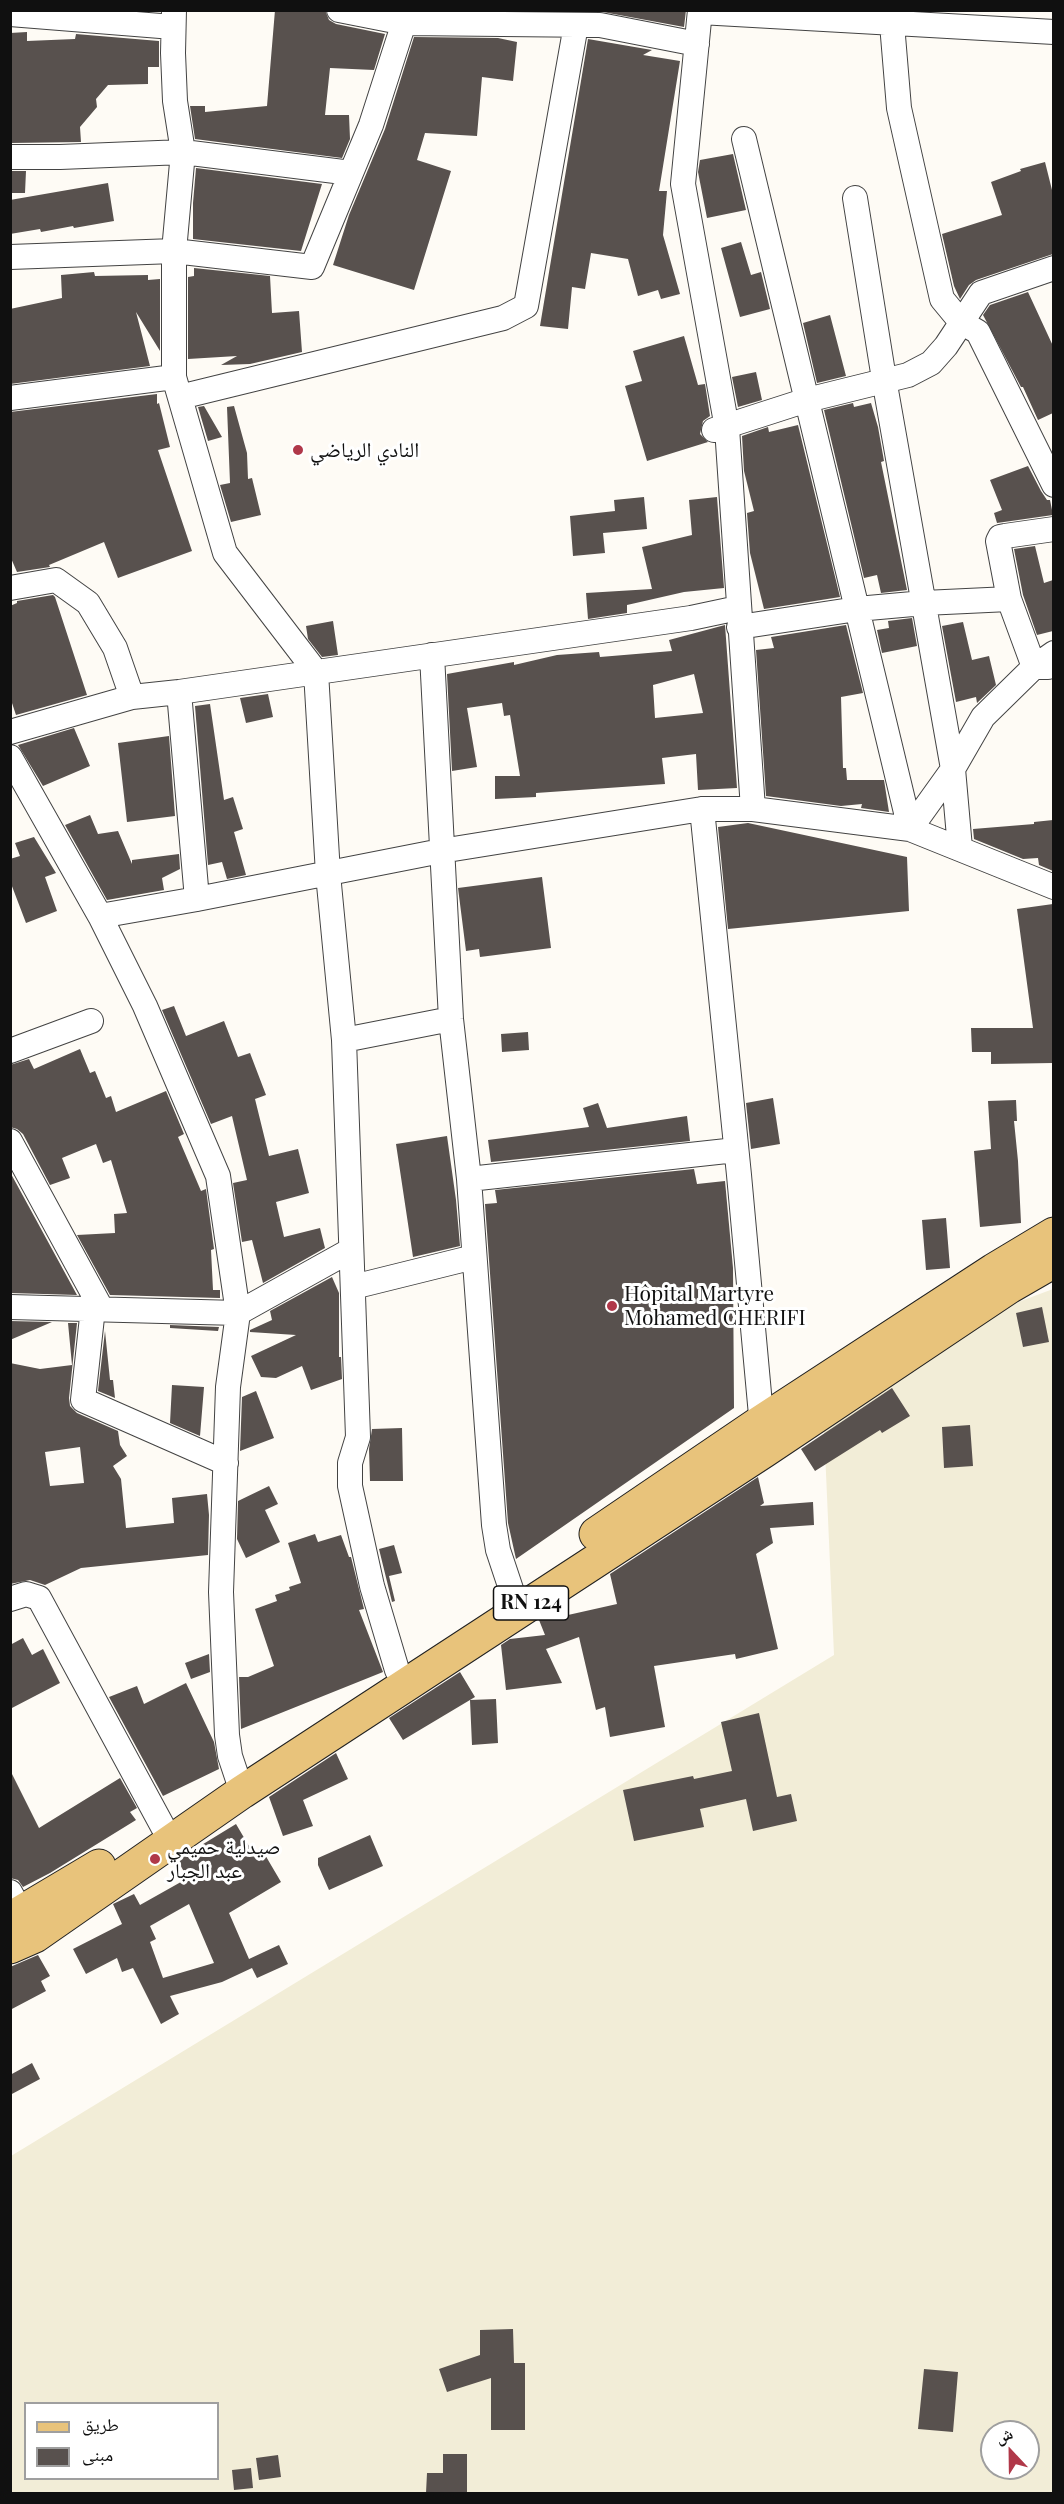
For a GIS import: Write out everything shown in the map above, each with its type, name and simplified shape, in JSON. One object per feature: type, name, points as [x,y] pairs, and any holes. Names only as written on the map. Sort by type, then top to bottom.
[{"type":"main road","name":"RN 124","points":[[18,1922],[240,1785],[763,1437],[994,1270],[1053,1234]]},
{"type":"main road","name":"RN 124","points":[[18,1922],[163,1827],[240,1785],[397,1670],[512,1592],[1053,1261]]},
{"type":"street","points":[[339,10],[406,17],[508,17],[576,25],[600,25],[697,44]]},
{"type":"street","points":[[753,809],[720,429],[683,184],[700,11],[1053,32]]},
{"type":"street","points":[[10,14],[174,19],[175,101],[183,152],[174,251],[177,387],[225,552],[316,672],[328,874],[344,1040],[358,1437],[350,1463],[350,1486],[372,1586],[397,1670]]},
{"type":"street","points":[[10,257],[174,251],[312,267],[371,124],[406,17]]},
{"type":"street","points":[[892,24],[899,108],[942,299],[961,322],[978,332],[1053,485]]},
{"type":"street","points":[[10,398],[177,387],[503,318],[526,306],[576,25]]},
{"type":"street","points":[[744,139],[910,829]]},
{"type":"street","points":[[10,157],[183,152],[351,173]]},
{"type":"street","points":[[855,198],[884,380],[953,769],[960,848]]},
{"type":"street","points":[[720,429],[807,400],[908,375],[931,363],[946,346],[981,293],[1053,268]]},
{"type":"street","points":[[910,829],[953,769],[983,717],[1047,662],[1009,599],[998,541],[1000,537],[1053,529]]},
{"type":"street","points":[[10,588],[56,580],[88,603],[115,648],[132,697]]},
{"type":"street","points":[[10,732],[132,697],[691,618],[738,618],[924,603],[1009,599]]},
{"type":"street","points":[[432,655],[451,1019],[469,1179],[494,1525],[498,1550],[512,1592]]},
{"type":"street","points":[[179,692],[197,899]]},
{"type":"street","points":[[10,757],[100,916],[145,1006],[218,1176],[238,1313],[228,1387],[221,1592],[227,1735],[240,1785]]},
{"type":"street","points":[[702,809],[763,1437]]},
{"type":"street","points":[[100,916],[441,851],[702,809],[753,809],[910,829],[1053,887]]},
{"type":"street","points":[[344,1040],[451,1019]]},
{"type":"street","points":[[10,1051],[91,1021]]},
{"type":"street","points":[[10,1141],[97,1308],[82,1400],[226,1463]]},
{"type":"street","points":[[469,1179],[736,1150]]},
{"type":"street","points":[[10,1307],[238,1313],[351,1250]]},
{"type":"street","points":[[353,1287],[474,1257]]},
{"type":"street","points":[[10,1599],[26,1594],[39,1598],[163,1827]]},
{"type":"shaded area","points":[[1053,1289],[1053,2493],[11,2494],[11,2156],[834,1655],[824,1428],[1013,1304]]},
{"type":"building","points":[[275,10],[325,10],[329,20],[336,24],[385,34],[374,70],[330,68],[325,115],[349,115],[350,139],[342,158],[195,139],[190,106],[205,106],[205,112],[267,106]]},
{"type":"building","points":[[592,10],[686,10],[684,27]]},
{"type":"building","points":[[27,32],[27,41],[75,39],[76,34],[159,41],[159,67],[148,67],[148,84],[108,85],[96,99],[97,107],[80,127],[81,142],[10,143],[10,33]]},
{"type":"building","points":[[414,37],[498,38],[517,42],[513,81],[482,77],[477,136],[425,133],[417,160],[451,171],[414,290],[333,265],[349,215],[385,129]]},
{"type":"building","points":[[588,39],[652,50],[643,55],[680,61],[659,191],[667,191],[663,235],[680,294],[661,299],[658,290],[638,296],[628,259],[591,253],[585,289],[572,287],[568,329],[540,326]]},
{"type":"building","points":[[733,154],[746,210],[707,218],[698,172],[700,160]]},
{"type":"building","points":[[1045,162],[1053,194],[1053,254],[976,280],[969,285],[960,299],[954,286],[942,234],[1002,215],[991,182],[1021,171],[1020,169]]},
{"type":"building","points":[[196,168],[322,184],[301,251],[193,239]]},
{"type":"building","points":[[10,171],[26,171],[25,193],[10,193]]},
{"type":"building","points":[[108,183],[114,221],[74,228],[73,226],[41,232],[40,229],[10,234],[10,200]]},
{"type":"building","points":[[741,242],[751,275],[761,272],[770,309],[740,317],[721,248]]},
{"type":"building","points":[[194,268],[270,276],[272,313],[299,311],[302,352],[250,364],[221,365],[237,356],[188,359],[188,277],[194,276]]},
{"type":"building","points":[[94,272],[95,276],[148,275],[148,280],[160,279],[160,351],[136,312],[150,366],[10,384],[10,309],[62,298],[61,275]]},
{"type":"building","points":[[1028,292],[1053,346],[1053,413],[1038,420],[1023,387],[983,315],[990,305]]},
{"type":"building","points":[[830,315],[846,376],[817,383],[803,323]]},
{"type":"building","points":[[684,336],[698,385],[705,384],[710,416],[703,421],[700,434],[708,442],[647,461],[625,386],[642,381],[633,351]]},
{"type":"building","points":[[756,372],[762,400],[738,407],[732,377]]},
{"type":"building","points":[[157,394],[157,404],[159,403],[170,447],[158,450],[192,551],[118,578],[104,542],[49,565],[50,567],[17,572],[10,556],[10,412]]},
{"type":"building","points":[[853,403],[854,407],[871,403],[878,427],[884,461],[881,462],[907,590],[881,593],[877,575],[864,578],[824,410]]},
{"type":"building","points":[[204,406],[222,437],[208,441],[198,407]]},
{"type":"building","points":[[234,406],[247,453],[248,479],[252,478],[261,515],[231,522],[220,485],[230,483],[227,407]]},
{"type":"building","points":[[798,425],[840,597],[764,609],[750,553],[747,513],[754,511],[744,471],[742,436],[768,427],[769,432]]},
{"type":"building","points":[[1028,466],[1041,491],[1047,500],[1050,500],[1053,515],[997,523],[994,513],[1002,510],[990,480]]},
{"type":"building","points":[[644,497],[647,529],[603,533],[605,553],[573,556],[570,516],[615,511],[614,500]]},
{"type":"building","points":[[717,497],[724,588],[684,592],[627,605],[627,613],[588,619],[586,593],[652,589],[642,547],[692,535],[689,500]]},
{"type":"building","points":[[1035,546],[1044,583],[1053,580],[1053,631],[1037,635],[1023,595],[1014,549]]},
{"type":"building","points":[[53,595],[87,695],[16,715],[10,697],[10,606],[17,601]]},
{"type":"building","points":[[912,618],[917,646],[882,653],[877,630],[889,628],[888,621]]},
{"type":"building","points":[[333,621],[338,655],[322,657],[308,639],[306,626]]},
{"type":"building","points":[[963,622],[972,660],[989,656],[996,685],[977,703],[976,697],[956,702],[942,626]]},
{"type":"building","points":[[725,625],[737,788],[698,790],[696,754],[662,758],[665,784],[536,793],[536,797],[495,799],[495,776],[520,776],[510,715],[504,716],[502,703],[467,708],[477,767],[452,771],[447,674],[514,662],[514,665],[557,655],[599,652],[600,657],[672,651],[669,640]],"holes":[[[694,674],[703,713],[655,718],[653,685]]]},
{"type":"building","points":[[846,625],[863,693],[841,697],[843,768],[846,768],[847,780],[884,780],[889,812],[861,808],[862,804],[841,806],[766,796],[756,650],[774,648],[771,637]]},
{"type":"building","points":[[268,694],[273,717],[246,723],[240,698]]},
{"type":"building","points":[[210,704],[224,800],[233,797],[243,829],[234,832],[246,875],[227,879],[222,862],[208,865],[195,706]]},
{"type":"building","points":[[74,728],[90,766],[43,786],[18,745]]},
{"type":"building","points":[[169,736],[175,816],[127,822],[118,743]]},
{"type":"building","points":[[90,815],[98,834],[118,831],[132,864],[132,860],[179,854],[180,869],[162,878],[164,890],[107,900],[65,825]]},
{"type":"building","points":[[1053,820],[1053,871],[1039,865],[1038,858],[1023,859],[974,839],[973,829],[1034,824],[1034,822]]},
{"type":"building","points":[[748,823],[907,857],[909,911],[728,929],[718,827]]},
{"type":"building","points":[[34,837],[56,873],[45,877],[57,911],[26,923],[10,881],[10,859],[20,856],[15,843]]},
{"type":"building","points":[[542,877],[551,948],[480,957],[479,949],[466,951],[458,888]]},
{"type":"building","points":[[1053,904],[1053,1063],[991,1064],[991,1052],[972,1052],[971,1028],[1033,1028],[1017,909]]},
{"type":"building","points":[[174,1006],[186,1036],[224,1021],[238,1057],[250,1053],[266,1095],[255,1099],[269,1156],[298,1149],[309,1193],[276,1202],[284,1237],[320,1228],[325,1248],[263,1283],[252,1240],[242,1242],[233,1183],[247,1180],[232,1116],[211,1124],[162,1010]]},
{"type":"building","points":[[528,1032],[529,1050],[502,1052],[501,1034]]},
{"type":"building","points":[[80,1049],[90,1073],[95,1071],[106,1098],[111,1096],[116,1112],[166,1091],[184,1134],[178,1137],[201,1191],[206,1189],[214,1249],[211,1250],[213,1290],[220,1290],[220,1298],[110,1295],[77,1235],[115,1233],[114,1214],[127,1213],[111,1160],[103,1163],[96,1144],[62,1158],[70,1178],[50,1185],[23,1134],[10,1127],[10,1065],[29,1059],[34,1069]]},
{"type":"building","points":[[773,1098],[780,1144],[751,1149],[746,1103]]},
{"type":"building","points":[[1016,1100],[1017,1121],[1014,1121],[1021,1223],[980,1227],[974,1151],[991,1149],[988,1101]]},
{"type":"building","points":[[598,1103],[607,1128],[687,1116],[690,1141],[491,1162],[488,1140],[589,1127],[583,1108]]},
{"type":"building","points":[[447,1136],[460,1246],[413,1257],[396,1144]]},
{"type":"building","name":"Hôpital Martyre Mohamed CHERIFI","points":[[694,1169],[697,1184],[725,1181],[733,1268],[734,1408],[516,1559],[508,1523],[485,1204],[497,1203],[495,1190]]},
{"type":"building","points":[[10,1172],[77,1295],[10,1293]]},
{"type":"building","points":[[946,1218],[950,1268],[926,1270],[922,1220]]},
{"type":"building","points":[[332,1277],[339,1293],[339,1357],[341,1357],[342,1379],[311,1390],[302,1366],[276,1378],[261,1377],[251,1356],[296,1335],[250,1332],[250,1330],[272,1320],[270,1311]]},
{"type":"building","points":[[1042,1307],[1049,1342],[1023,1347],[1016,1313]]},
{"type":"building","points":[[10,1321],[52,1322],[10,1340]]},
{"type":"building","points":[[68,1323],[77,1323],[70,1406],[77,1413],[118,1431],[120,1445],[127,1456],[113,1466],[121,1479],[126,1528],[174,1523],[172,1498],[207,1494],[208,1555],[81,1568],[45,1585],[30,1580],[10,1584],[10,1363],[40,1369],[72,1365]],"holes":[[[80,1447],[84,1483],[50,1486],[45,1452]]]},
{"type":"building","points":[[170,1325],[219,1327],[218,1331],[170,1328]]},
{"type":"building","points":[[105,1331],[110,1380],[113,1380],[115,1398],[98,1391]]},
{"type":"building","points":[[172,1385],[204,1387],[200,1436],[170,1423]]},
{"type":"building","points":[[892,1388],[910,1416],[882,1433],[880,1430],[815,1471],[801,1449]]},
{"type":"building","points":[[256,1391],[274,1438],[240,1451],[242,1397]]},
{"type":"building","points":[[970,1425],[973,1466],[944,1468],[942,1427]]},
{"type":"building","points":[[402,1428],[403,1481],[370,1481],[369,1449],[372,1429]]},
{"type":"building","points":[[758,1477],[764,1503],[760,1506],[813,1502],[814,1525],[770,1528],[773,1543],[756,1554],[778,1649],[736,1659],[735,1654],[654,1666],[665,1727],[610,1737],[605,1707],[596,1710],[579,1637],[546,1649],[562,1683],[506,1690],[501,1645],[510,1639],[545,1635],[539,1620],[564,1604],[568,1615],[617,1604],[610,1574]]},
{"type":"building","points":[[269,1486],[278,1504],[265,1510],[280,1542],[246,1558],[237,1539],[238,1501]]},
{"type":"building","points":[[315,1534],[318,1542],[341,1535],[349,1557],[351,1557],[364,1609],[359,1610],[383,1672],[241,1729],[239,1677],[248,1677],[274,1666],[255,1609],[277,1601],[275,1595],[301,1583],[288,1543]]},
{"type":"building","points":[[394,1545],[402,1573],[389,1576],[395,1601],[392,1602],[379,1549]]},
{"type":"building","points":[[23,1638],[32,1655],[43,1649],[60,1683],[10,1709],[10,1645]]},
{"type":"building","points":[[209,1654],[210,1672],[191,1679],[185,1663]]},
{"type":"building","points":[[460,1672],[475,1697],[403,1740],[389,1718]]},
{"type":"building","points":[[186,1683],[214,1742],[219,1769],[163,1796],[109,1697],[137,1686],[144,1704]]},
{"type":"building","points":[[496,1699],[498,1743],[472,1745],[470,1700]]},
{"type":"building","points":[[759,1713],[777,1797],[791,1794],[797,1821],[753,1831],[746,1799],[700,1809],[704,1827],[634,1841],[623,1790],[732,1771],[721,1722]]},
{"type":"building","points":[[336,1753],[348,1779],[303,1800],[313,1826],[283,1836],[269,1797]]},
{"type":"building","points":[[10,1770],[39,1828],[120,1778],[137,1808],[130,1812],[136,1820],[23,1887],[18,1880],[10,1878]]},
{"type":"building","points":[[236,1824],[253,1853],[261,1848],[281,1882],[229,1913],[249,1959],[279,1945],[288,1964],[257,1978],[252,1968],[222,1982],[170,1996],[179,2014],[161,2024],[133,1968],[122,1972],[117,1958],[86,1974],[73,1949],[122,1924],[113,1904],[134,1894],[140,1905],[188,1878],[177,1860]],"holes":[[[189,1904],[214,1963],[163,1978],[150,1942],[156,1939],[150,1926]]]},
{"type":"building","points":[[370,1835],[383,1866],[329,1890],[318,1865],[318,1858]]},
{"type":"building","points":[[38,1955],[50,1976],[41,1981],[46,1991],[10,2010],[10,1967]]},
{"type":"building","points":[[32,2063],[40,2079],[10,2095],[10,2075]]},
{"type":"building","points":[[513,2329],[514,2363],[525,2363],[525,2430],[491,2430],[491,2378],[447,2392],[439,2369],[480,2355],[480,2330]]},
{"type":"building","points":[[924,2369],[958,2372],[953,2432],[918,2429]]},
{"type":"building","points":[[443,2454],[467,2454],[467,2493],[426,2493],[427,2473],[443,2473]]},
{"type":"building","points":[[278,2455],[281,2477],[259,2480],[256,2458]]},
{"type":"building","points":[[251,2468],[253,2488],[234,2490],[232,2470]]},
{"type":"place","name":"النادي الرياضي","points":[[298,450]]},
{"type":"place","name":"Hôpital Martyre Mohamed CHERIFI","points":[[612,1306]]},
{"type":"place","name":"صيدلية حميمي عبد الجبار","points":[[155,1859]]}]
